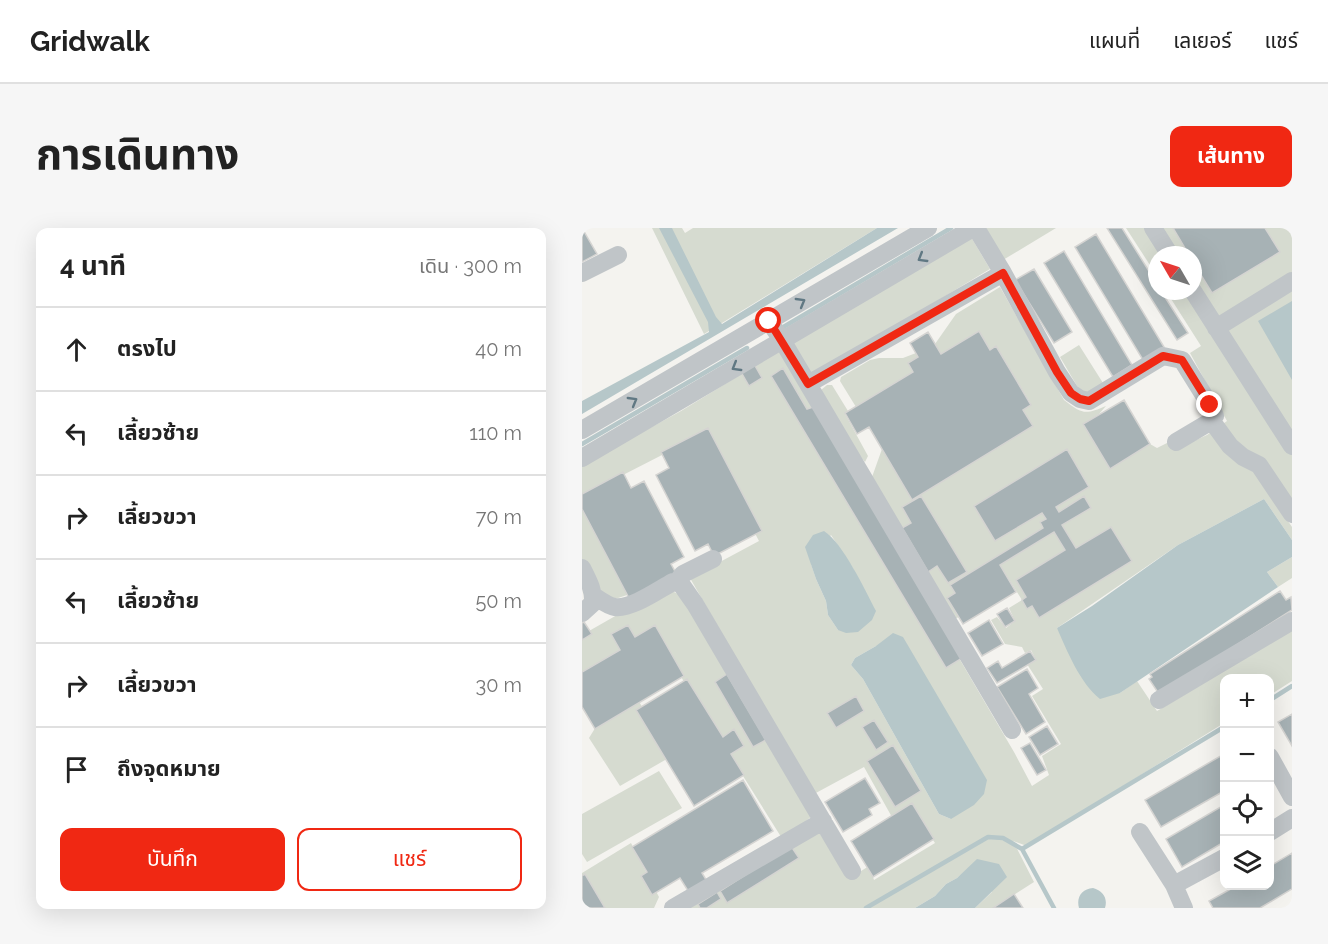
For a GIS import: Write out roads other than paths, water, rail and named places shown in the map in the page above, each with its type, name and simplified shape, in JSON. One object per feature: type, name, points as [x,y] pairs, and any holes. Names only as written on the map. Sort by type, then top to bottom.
[{"type":"lane","points":[[582,430],[928,228]]},
{"type":"lane","points":[[582,458],[974,228],[1003,273],[1057,372],[1071,393],[1080,399],[1089,401],[1163,356],[1182,360],[1215,416],[1208,423],[1176,442]]},
{"type":"lane","points":[[1153,228],[1164,246]]},
{"type":"lane","points":[[582,273],[618,255]]},
{"type":"lane","points":[[808,384],[1003,273]]},
{"type":"lane","points":[[1216,328],[1292,281]]},
{"type":"lane","points":[[1199,300],[1292,446]]},
{"type":"lane","points":[[769,321],[1012,730]]},
{"type":"lane","points":[[751,333],[763,352]]},
{"type":"lane","points":[[1211,420],[1230,446],[1243,457],[1259,465],[1292,514]]},
{"type":"lane","points":[[594,596],[616,607],[636,603],[673,582],[677,582],[683,574],[713,559]]},
{"type":"lane","points":[[582,568],[594,596],[593,603],[582,613]]},
{"type":"lane","points":[[677,582],[681,584],[695,604],[852,872]]},
{"type":"lane","points":[[1159,700],[1292,621]]},
{"type":"lane","points":[[1274,765],[1292,796]]},
{"type":"lane","points":[[1274,829],[1292,818]]},
{"type":"lane","points":[[674,908],[823,821]]},
{"type":"lane","points":[[1140,832],[1174,885],[1184,908]]},
{"type":"lane","points":[[1174,885],[1220,860]]},
{"type":"waterway","points":[[780,329],[951,228]]},
{"type":"waterway","points":[[582,444],[747,348]]},
{"type":"waterway","points":[[1274,697],[1292,686]]},
{"type":"waterway","points":[[866,908],[988,837],[1003,838],[1022,849],[1222,728]]},
{"type":"waterway","points":[[1022,849],[1054,908]]}]
